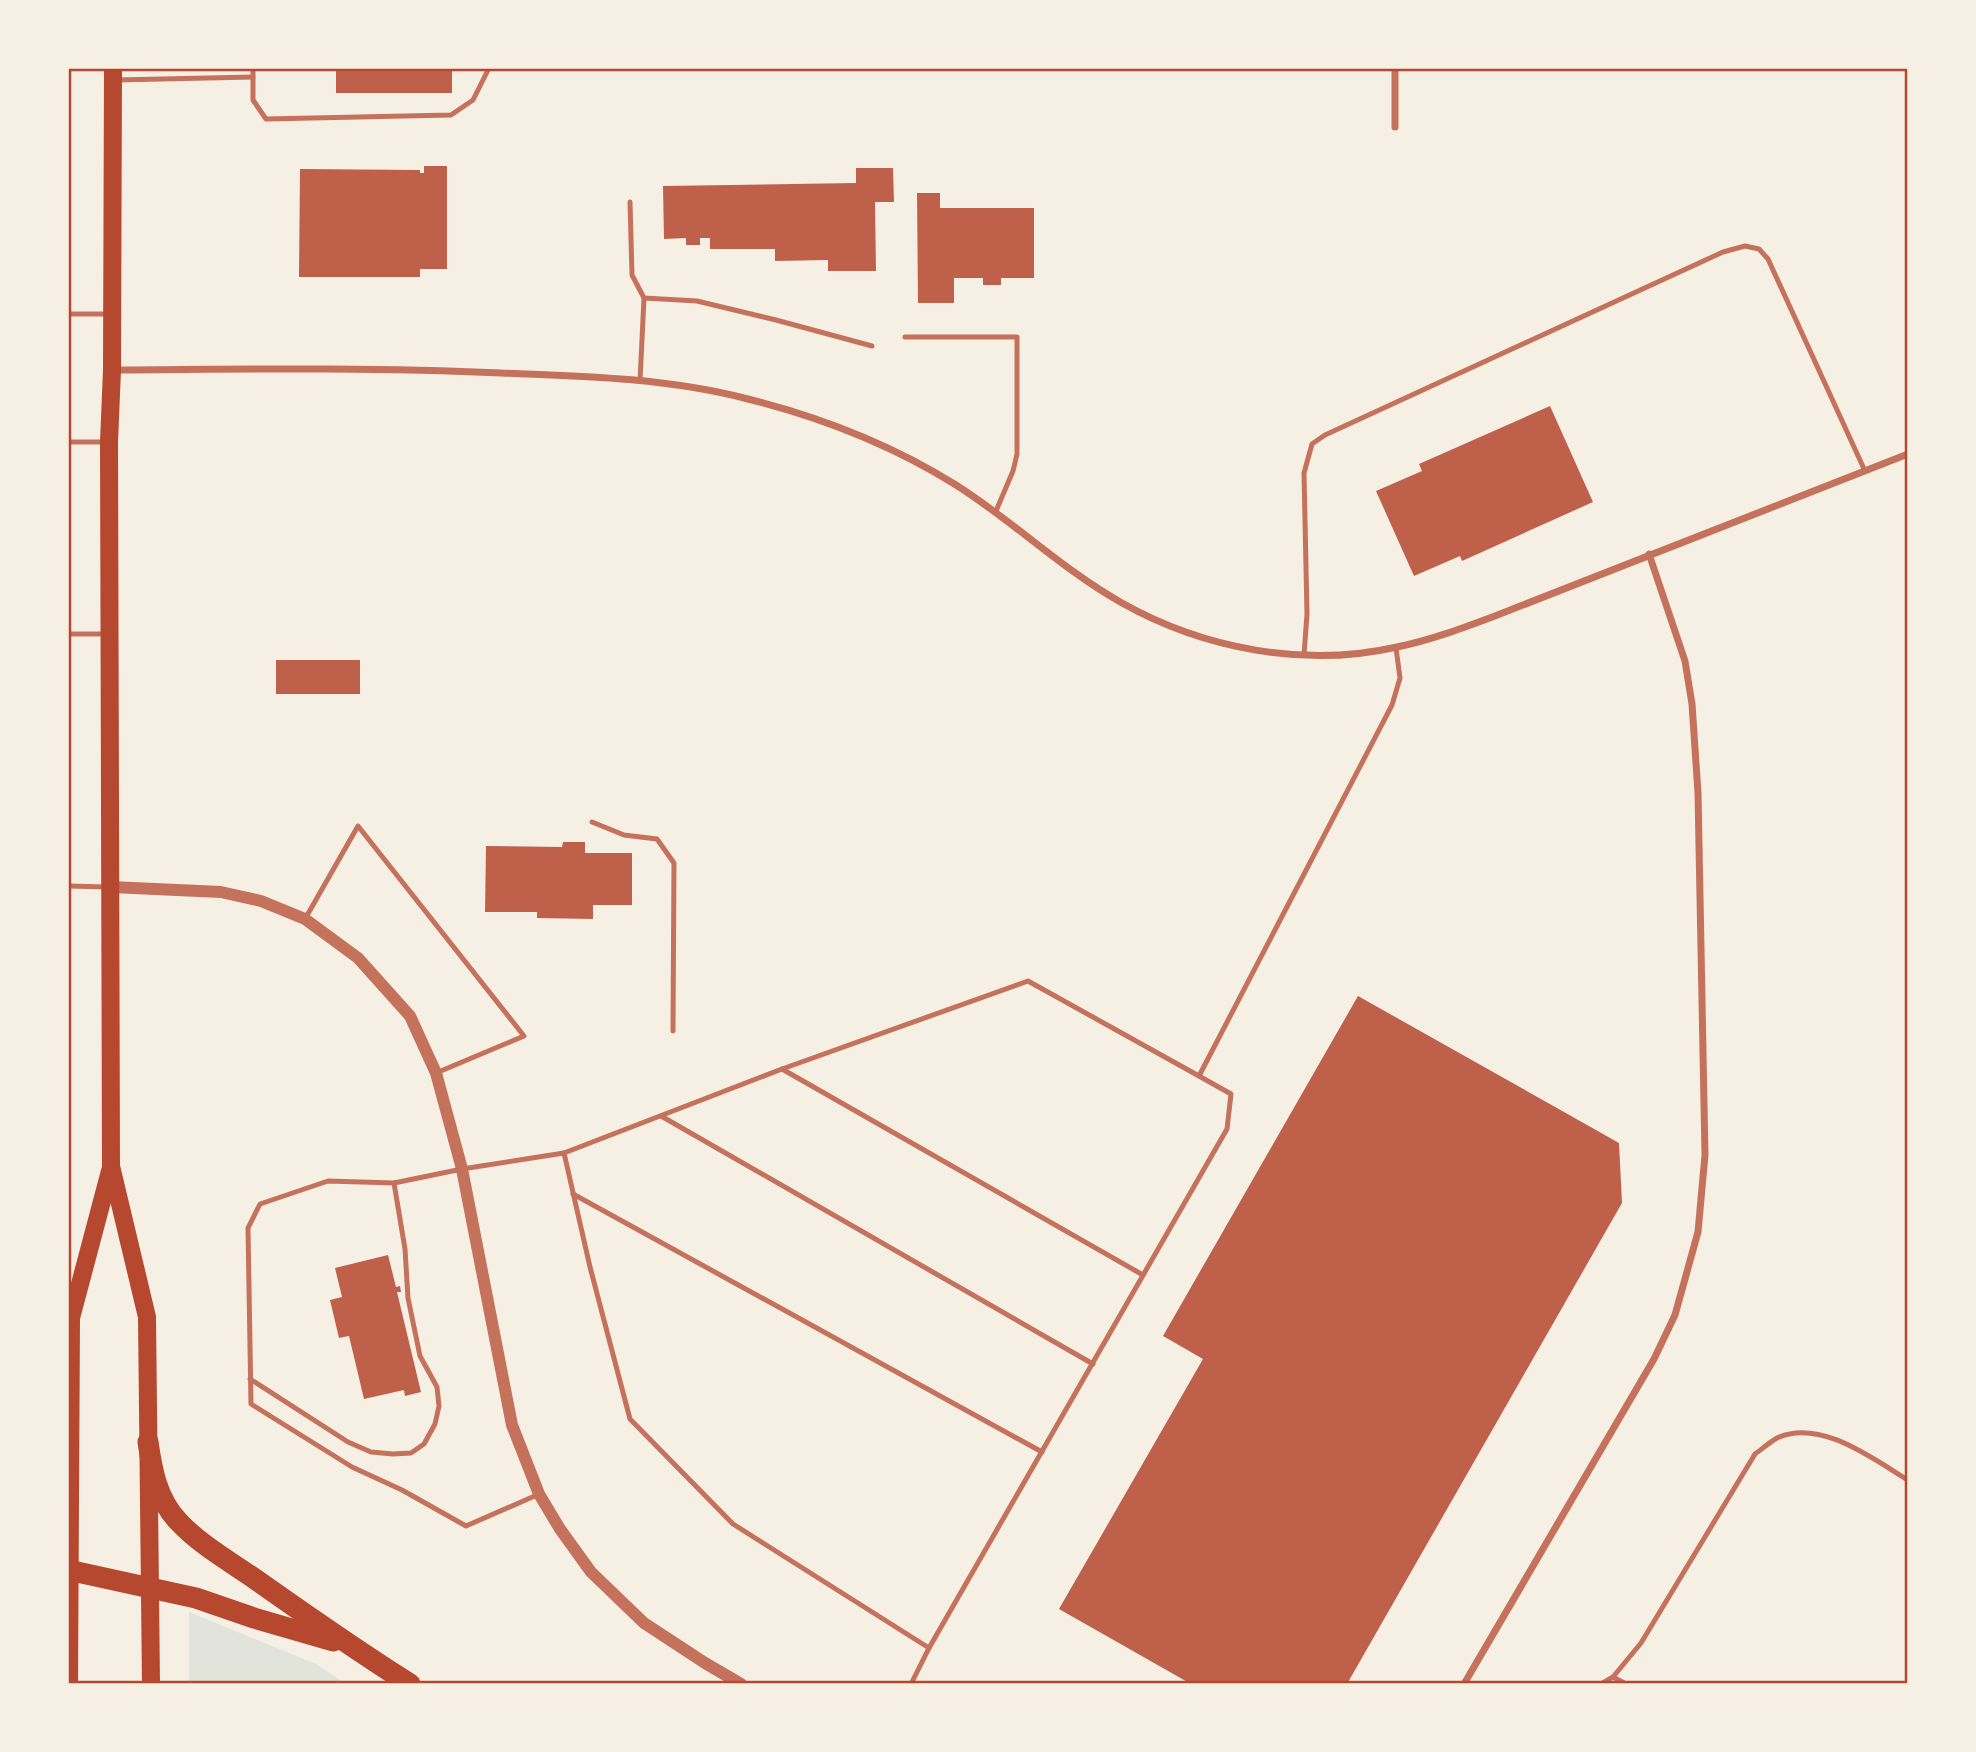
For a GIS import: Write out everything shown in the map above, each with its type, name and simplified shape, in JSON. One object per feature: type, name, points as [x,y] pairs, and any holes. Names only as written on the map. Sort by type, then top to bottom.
[{"type":"highway","points":[[148,1442],[153,1473],[162,1499],[177,1520],[201,1541],[348,1645],[410,1684]]},
{"type":"highway","points":[[69,1570],[196,1598],[348,1645]]},
{"type":"main road","points":[[113,74],[112,370],[109,442],[111,1166],[147,1317],[151,1684]]},
{"type":"main road","points":[[69,1684],[71,1318],[111,1166]]},
{"type":"street","points":[[1395,68],[1395,127]]},
{"type":"street","points":[[112,370],[267,367],[418,369],[586,376],[688,387],[744,398],[838,426],[953,483],[1075,572],[1110,595],[1174,629],[1257,651],[1304,655],[1353,654],[1396,648],[1442,635],[1908,454]]},
{"type":"street","points":[[1464,1684],[1654,1359],[1675,1315],[1699,1232],[1705,1155],[1698,793],[1693,718],[1685,661],[1649,554]]},
{"type":"street","points":[[111,887],[221,892],[261,901],[305,919],[358,958],[410,1016],[436,1073],[462,1169],[512,1425],[539,1494],[591,1573],[645,1623],[741,1684]]},
{"type":"lane","points":[[253,68],[253,100],[266,119],[451,115],[473,100],[489,68]]},
{"type":"lane","points":[[113,74],[253,78]]},
{"type":"lane","points":[[630,202],[632,275],[645,298],[639,381]]},
{"type":"lane","points":[[1304,655],[1307,614],[1304,473],[1312,444],[1325,435],[1723,252],[1745,246],[1759,249],[1768,259],[1865,471]]},
{"type":"lane","points":[[645,298],[696,301],[872,346]]},
{"type":"lane","points":[[68,314],[112,314]]},
{"type":"lane","points":[[905,337],[1017,337],[1017,454],[996,512]]},
{"type":"lane","points":[[68,442],[109,442]]},
{"type":"lane","points":[[68,634],[111,634]]},
{"type":"lane","points":[[1199,1076],[1392,705],[1400,678],[1396,648]]},
{"type":"lane","points":[[592,822],[624,835],[657,839],[674,863],[673,1031]]},
{"type":"lane","points":[[305,919],[358,826],[524,1036],[436,1073]]},
{"type":"lane","points":[[68,886],[111,887]]},
{"type":"lane","points":[[539,1494],[466,1526],[352,1466],[251,1404],[248,1228],[260,1205],[328,1181],[394,1183],[564,1153],[782,1069],[1028,981],[1231,1094],[1227,1129],[929,1648],[911,1684]]},
{"type":"lane","points":[[782,1069],[1143,1275]]},
{"type":"lane","points":[[661,1116],[1093,1364]]},
{"type":"lane","points":[[564,1153],[590,1267],[630,1419],[733,1524],[929,1648]]},
{"type":"lane","points":[[250,1379],[348,1442],[371,1452],[411,1453],[424,1444],[435,1424],[439,1406],[437,1387],[420,1356],[408,1298],[405,1249],[394,1183]]},
{"type":"lane","points":[[573,1194],[1042,1452]]},
{"type":"lane","points":[[1601,1684],[1613,1676],[1642,1643],[1755,1454],[1777,1438],[1801,1432],[1828,1436],[1908,1480]]},
{"type":"lane","points":[[1613,1676],[1626,1684]]},
{"type":"shaded area","points":[[189,1612],[316,1664],[346,1684],[189,1684]]},
{"type":"building","points":[[336,68],[452,68],[452,93],[336,93]]},
{"type":"building","points":[[424,166],[447,166],[447,269],[420,269],[420,277],[299,277],[300,169],[420,170],[420,173],[424,173]]},
{"type":"building","points":[[856,168],[893,168],[894,202],[875,202],[876,271],[828,271],[828,260],[775,261],[775,249],[710,249],[710,238],[700,238],[700,245],[686,245],[686,238],[664,239],[663,186],[856,183]]},
{"type":"building","points":[[917,193],[940,193],[940,208],[1034,208],[1034,278],[1001,278],[1001,285],[983,285],[983,278],[954,278],[954,303],[918,303]]},
{"type":"building","points":[[1550,406],[1593,502],[1462,561],[1460,556],[1414,576],[1376,491],[1422,471],[1419,464]]},
{"type":"building","points":[[276,660],[360,660],[360,694],[276,694]]},
{"type":"building","points":[[563,842],[585,842],[585,853],[632,853],[632,905],[593,905],[593,919],[537,918],[537,912],[485,912],[486,846],[562,847]]},
{"type":"building","points":[[1358,996],[1619,1143],[1622,1203],[1347,1684],[1191,1684],[1059,1609],[1203,1359],[1163,1336]]},
{"type":"building","points":[[388,1255],[396,1287],[400,1286],[401,1292],[397,1292],[421,1392],[405,1396],[404,1390],[364,1399],[349,1336],[339,1338],[330,1300],[342,1297],[335,1268]]}]
